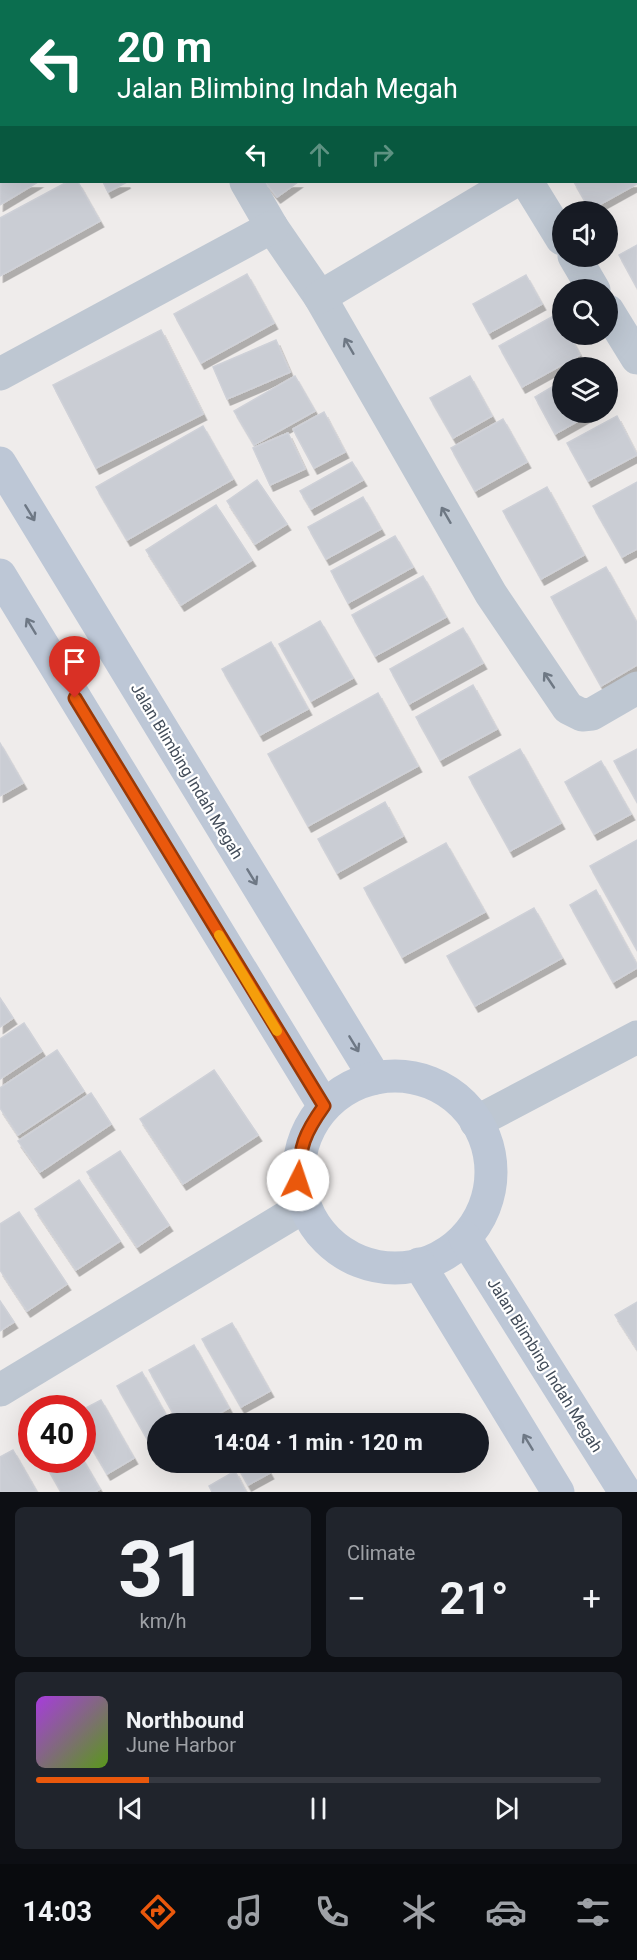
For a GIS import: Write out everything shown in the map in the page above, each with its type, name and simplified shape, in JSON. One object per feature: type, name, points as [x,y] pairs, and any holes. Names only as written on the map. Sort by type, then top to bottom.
[{"type":"street","points":[[247,183],[272,226],[320,297],[491,594],[568,708],[582,715],[592,714],[637,688]]},
{"type":"street","points":[[320,297],[511,183]]},
{"type":"street","points":[[528,183],[552,223]]},
{"type":"street","points":[[0,375],[272,226]]},
{"type":"street","points":[[618,327],[637,358]]},
{"type":"street","name":"Jalan Blimbing Indah Megah","points":[[0,464],[375,1078]]},
{"type":"street","points":[[0,575],[324,1106]]},
{"type":"street","points":[[476,1122],[637,1036]]},
{"type":"street","points":[[390,1076],[415,1078],[439,1087],[460,1101],[476,1122],[488,1150],[491,1182],[482,1212],[465,1238],[440,1257],[410,1267],[377,1266],[346,1255],[321,1234],[305,1206],[298,1180],[300,1153],[308,1128],[324,1106],[342,1090],[365,1080],[390,1076]]},
{"type":"street","points":[[0,1390],[305,1206]]},
{"type":"street","name":"Jalan Blimbing Indah Megah","points":[[465,1238],[625,1492]]},
{"type":"street","points":[[419,1264],[558,1492]]},
{"type":"building","points":[[1,183],[36,183],[0,205]]},
{"type":"building","points":[[65,183],[79,183],[100,221],[0,276],[0,218]]},
{"type":"building","points":[[104,183],[125,183],[108,192]]},
{"type":"building","points":[[266,183],[297,183],[277,197]]},
{"type":"building","points":[[575,183],[637,183],[606,201],[585,201]]},
{"type":"building","points":[[637,245],[637,288],[619,255]]},
{"type":"building","points":[[247,274],[274,323],[201,363],[174,314]]},
{"type":"building","points":[[526,275],[542,304],[489,333],[473,304]]},
{"type":"building","points":[[552,317],[552,345],[575,345],[580,355],[552,357],[552,370],[522,387],[499,346]]},
{"type":"building","points":[[161,330],[203,414],[96,468],[53,385]]},
{"type":"building","points":[[276,340],[290,372],[227,399],[213,367]]},
{"type":"building","points":[[295,376],[315,411],[254,445],[234,411]]},
{"type":"building","points":[[470,376],[492,416],[453,438],[430,398]]},
{"type":"building","points":[[552,387],[552,423],[574,423],[555,434],[535,397]]},
{"type":"building","points":[[324,412],[345,452],[314,468],[293,429]]},
{"type":"building","points":[[618,418],[637,455],[588,481],[567,443],[604,423],[618,423]]},
{"type":"building","points":[[503,419],[527,462],[475,491],[451,448]]},
{"type":"building","points":[[203,426],[233,479],[127,540],[96,487]]},
{"type":"building","points":[[288,433],[305,469],[270,485],[253,448]]},
{"type":"building","points":[[352,462],[363,480],[311,509],[300,491]]},
{"type":"building","points":[[257,480],[287,524],[255,544],[227,501]]},
{"type":"building","points":[[637,482],[637,549],[622,557],[593,506]]},
{"type":"building","points":[[547,487],[584,555],[541,579],[503,511]]},
{"type":"building","points":[[363,497],[381,529],[326,559],[308,527]]},
{"type":"building","points":[[216,505],[252,560],[181,605],[146,550]]},
{"type":"building","points":[[395,536],[413,567],[348,603],[331,571]]},
{"type":"building","points":[[606,567],[637,623],[637,665],[601,686],[551,597]]},
{"type":"building","points":[[423,576],[446,617],[375,656],[352,615]]},
{"type":"building","points":[[320,621],[353,678],[311,701],[279,644]]},
{"type":"building","points":[[463,628],[483,663],[409,704],[390,669]]},
{"type":"building","points":[[271,642],[308,709],[260,735],[222,669]]},
{"type":"building","points":[[473,685],[497,729],[440,760],[416,717]]},
{"type":"building","points":[[378,693],[418,766],[308,826],[268,754]]},
{"type":"building","points":[[0,743],[23,783],[0,796]]},
{"type":"building","points":[[520,749],[561,823],[510,851],[469,777]]},
{"type":"building","points":[[637,749],[637,802],[614,761]]},
{"type":"building","points":[[601,761],[631,814],[594,834],[565,782]]},
{"type":"building","points":[[385,802],[403,836],[337,873],[318,839]]},
{"type":"building","points":[[637,840],[637,950],[590,866]]},
{"type":"building","points":[[446,843],[485,912],[402,957],[364,888]]},
{"type":"building","points":[[596,890],[637,965],[637,968],[613,982],[570,905]]},
{"type":"building","points":[[534,908],[562,958],[475,1006],[447,956]]},
{"type":"building","points":[[0,998],[13,1018],[0,1027]]},
{"type":"building","points":[[24,1023],[42,1051],[0,1079],[0,1039]]},
{"type":"building","points":[[57,1050],[84,1091],[18,1135],[0,1108],[0,1088]]},
{"type":"building","points":[[214,1070],[258,1135],[183,1184],[140,1119]]},
{"type":"building","points":[[91,1093],[111,1124],[40,1172],[18,1141]]},
{"type":"building","points":[[120,1151],[169,1225],[137,1247],[87,1172]]},
{"type":"building","points":[[79,1180],[120,1241],[76,1270],[35,1209]]},
{"type":"building","points":[[19,1212],[67,1284],[27,1311],[0,1270],[0,1224]]},
{"type":"building","points":[[0,1301],[14,1322],[0,1331]]},
{"type":"building","points":[[637,1302],[637,1349],[615,1315]]},
{"type":"building","points":[[232,1323],[270,1391],[241,1407],[202,1339]]},
{"type":"building","points":[[194,1345],[229,1408],[220,1413],[173,1413],[149,1370]]},
{"type":"building","points":[[142,1372],[165,1413],[147,1413],[147,1439],[117,1386]]},
{"type":"building","points":[[101,1400],[134,1458],[107,1474],[96,1455],[96,1403]]},
{"type":"building","points":[[13,1450],[18,1459],[18,1473],[26,1473],[37,1492],[0,1492],[0,1457]]},
{"type":"building","points":[[50,1473],[91,1473],[100,1489],[95,1492],[61,1492]]},
{"type":"building","points":[[232,1473],[236,1473],[246,1492],[212,1492],[209,1486]]},
{"type":"building","points":[[241,1473],[270,1473],[248,1485]]},
{"type":"slow traffic","points":[[219,935],[277,1031]]},
{"type":"route","points":[[75,698],[324,1106],[308,1128],[300,1153],[298,1180]]}]
